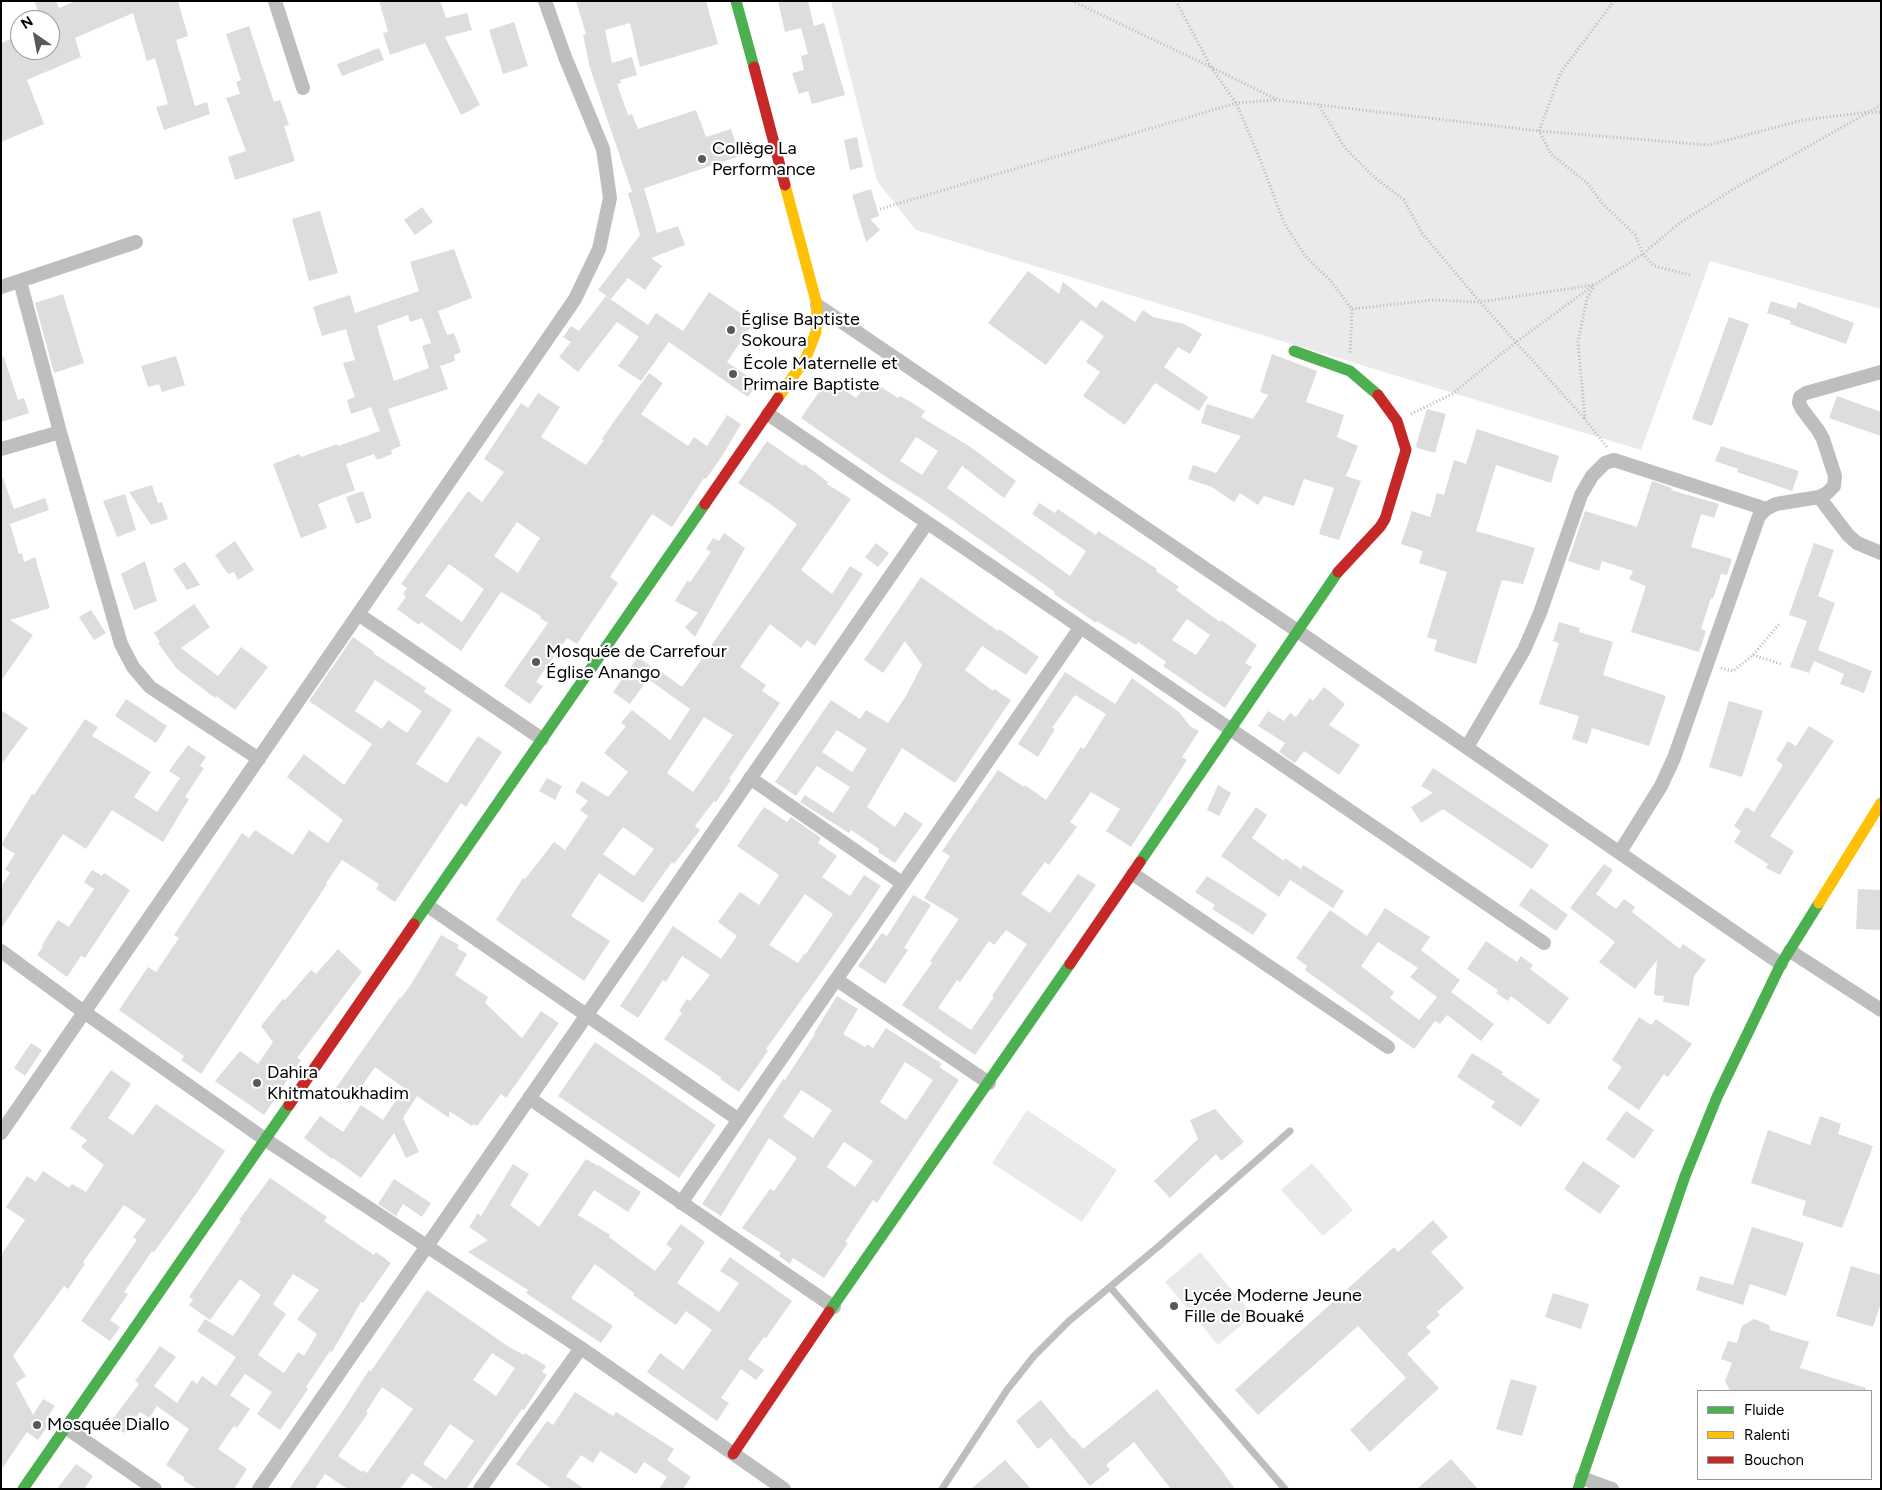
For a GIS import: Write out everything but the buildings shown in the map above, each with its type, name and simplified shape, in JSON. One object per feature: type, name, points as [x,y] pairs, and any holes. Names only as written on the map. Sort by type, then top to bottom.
[{"type":"street","points":[[275,1],[303,88]]},
{"type":"street","points":[[1,1133],[575,299],[599,250],[610,198],[603,149],[565,57],[545,1]]},
{"type":"street","points":[[23,1489],[806,358],[816,332],[817,305],[736,1]]},
{"type":"street","points":[[1,288],[136,242]]},
{"type":"street","points":[[20,281],[60,432],[121,644],[133,667],[150,687],[258,759]]},
{"type":"street","points":[[817,305],[1299,632],[1781,964]]},
{"type":"street","points":[[733,1454],[1232,730],[1338,572],[1386,519],[1406,450],[1397,421],[1385,402],[1373,389],[1350,371],[1294,351]]},
{"type":"street","points":[[1620,852],[1661,786],[1674,758],[1759,516],[1766,509],[1776,504],[1819,497],[1834,486],[1836,476],[1823,439],[1798,403],[1800,397],[1881,372]]},
{"type":"street","points":[[768,414],[1544,944]]},
{"type":"street","points":[[1,449],[60,432]]},
{"type":"street","points":[[1467,747],[1533,632],[1581,495],[1592,476],[1605,463],[1614,460],[1766,509]]},
{"type":"street","points":[[1819,497],[1848,535],[1857,543],[1881,554]]},
{"type":"street","points":[[259,1489],[927,523]]},
{"type":"street","points":[[358,614],[542,739]]},
{"type":"street","points":[[681,1203],[1080,628]]},
{"type":"street","points":[[750,778],[902,883]]},
{"type":"street","points":[[1612,1489],[1580,1483],[1685,1176],[1717,1097],[1781,964],[1881,803]]},
{"type":"street","points":[[1133,874],[1388,1047]]},
{"type":"street","points":[[428,906],[739,1120]]},
{"type":"street","points":[[1,951],[266,1140],[581,1348],[784,1489]]},
{"type":"street","points":[[1790,951],[1881,1010]]},
{"type":"street","points":[[837,980],[989,1083]]},
{"type":"street","points":[[529,1098],[834,1307]]},
{"type":"street","points":[[480,1489],[581,1348]]},
{"type":"street","points":[[65,1427],[155,1489]]},
{"type":"lane","points":[[942,1489],[1007,1390],[1034,1356],[1069,1321],[1166,1240],[1290,1131]]},
{"type":"lane","points":[[1110,1287],[1285,1489]]},
{"type":"path","points":[[1072,1],[1278,100]]},
{"type":"path","points":[[1176,1],[1211,67],[1236,103],[1284,223],[1306,257],[1329,279],[1352,309],[1350,371]]},
{"type":"path","points":[[1614,1],[1561,72],[1539,131],[1551,154],[1587,183],[1602,203],[1635,235],[1643,254],[1654,266],[1691,275]]},
{"type":"path","points":[[880,209],[1236,103],[1278,100],[1318,103],[1539,131],[1709,145],[1803,120],[1881,112]]},
{"type":"path","points":[[1318,103],[1345,148],[1374,177],[1404,200],[1422,233],[1480,302],[1585,419],[1610,451],[1614,460]]},
{"type":"path","points":[[1397,421],[1452,394],[1516,342],[1594,285],[1643,254],[1678,224],[1740,185],[1881,105]]},
{"type":"path","points":[[1352,309],[1432,300],[1480,302],[1594,285]]},
{"type":"path","points":[[1585,419],[1578,342],[1587,298],[1594,285]]},
{"type":"path","points":[[1708,664],[1733,671],[1753,655],[1780,623]]},
{"type":"path","points":[[1753,655],[1782,664]]},
{"type":"shaded area","points":[[831,1],[1881,1],[1881,309],[1710,261],[1641,450],[916,230],[877,181]]},
{"type":"shaded area","points":[[1027,1110],[1117,1170],[1082,1222],[992,1163]]},
{"type":"shaded area","points":[[1312,1163],[1353,1210],[1323,1236],[1281,1190]]},
{"type":"shaded area","points":[[1200,1252],[1253,1315],[1218,1345],[1165,1282]]},
{"type":"traffic: fast","points":[[736,1],[754,67]]},
{"type":"traffic: fast","points":[[1294,351],[1350,371],[1378,395]]},
{"type":"traffic: fast","points":[[414,924],[705,504]]},
{"type":"traffic: fast","points":[[1140,862],[1338,572]]},
{"type":"traffic: fast","points":[[1578,1489],[1685,1176],[1717,1097],[1781,964],[1819,903]]},
{"type":"traffic: fast","points":[[829,1312],[1070,964]]},
{"type":"traffic: fast","points":[[23,1489],[289,1105]]},
{"type":"traffic: slow","points":[[778,398],[806,358],[816,332],[817,305],[785,185]]},
{"type":"traffic: slow","points":[[1819,903],[1881,803]]},
{"type":"traffic: jam","points":[[754,67],[785,185]]},
{"type":"traffic: jam","points":[[1338,572],[1380,527],[1385,519],[1406,450],[1397,421],[1378,395]]},
{"type":"traffic: jam","points":[[705,504],[778,398]]},
{"type":"traffic: jam","points":[[1070,964],[1140,862]]},
{"type":"traffic: jam","points":[[289,1105],[414,924]]},
{"type":"traffic: jam","points":[[733,1454],[829,1312]]},
{"type":"place","name":"Collège La Performance","points":[[702,159]]},
{"type":"place","name":"Église Baptiste Sokoura","points":[[731,330]]},
{"type":"place","name":"École Maternelle et Primaire Baptiste","points":[[733,374]]},
{"type":"place","name":"Mosquée de Carrefour Église Anango","points":[[536,662]]},
{"type":"place","name":"Dahira Khitmatoukhadim","points":[[257,1083]]},
{"type":"place","name":"Lycée Moderne Jeune Fille de Bouaké","points":[[1174,1306]]},
{"type":"place","name":"Mosquée Diallo","points":[[37,1425]]}]
